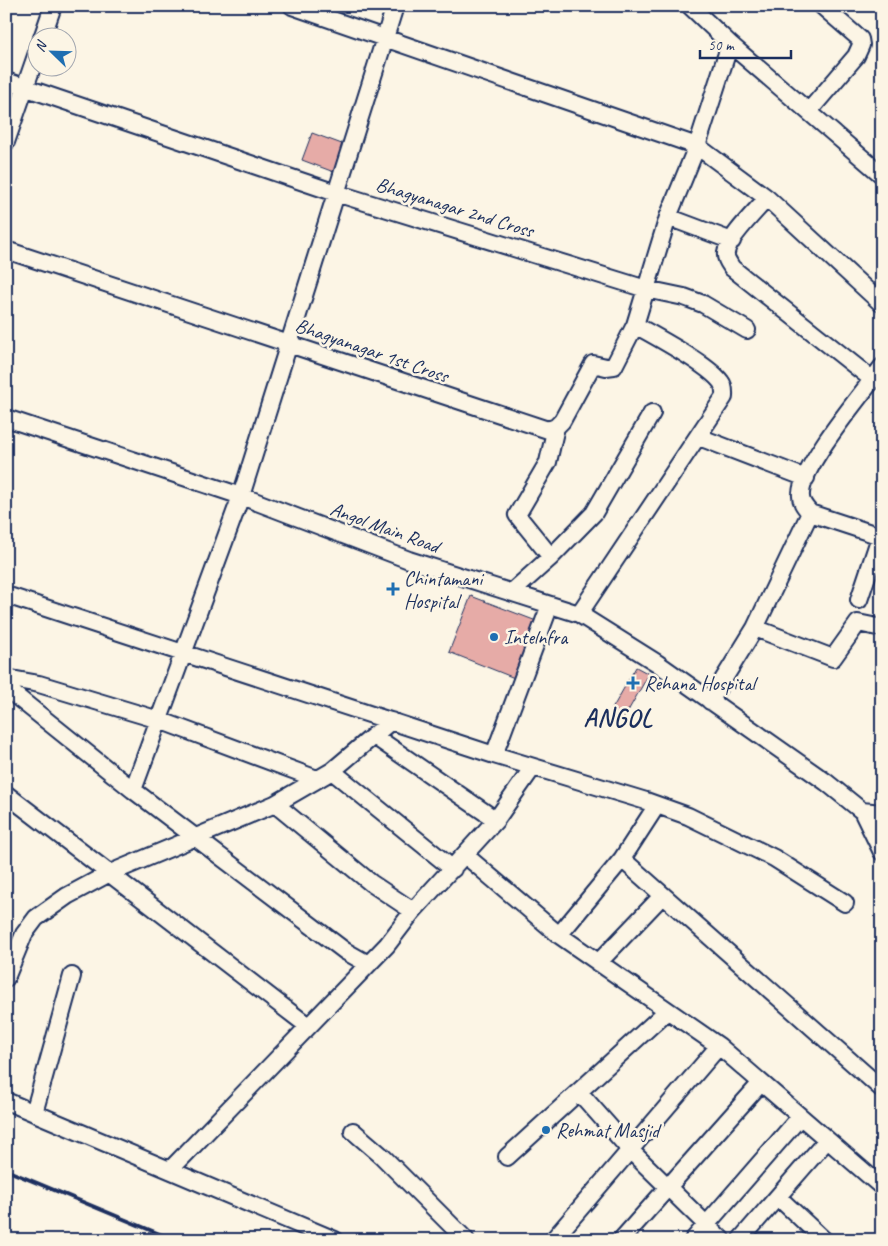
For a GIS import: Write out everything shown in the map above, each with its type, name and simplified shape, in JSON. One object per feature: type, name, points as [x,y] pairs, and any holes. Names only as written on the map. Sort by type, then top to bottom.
[{"type":"street","points":[[45,28],[52,6]]},
{"type":"street","points":[[292,6],[697,146],[767,198],[882,304]]},
{"type":"street","points":[[133,790],[240,496],[395,6]]},
{"type":"street","points":[[690,6],[730,44],[882,175]]},
{"type":"street","points":[[809,111],[856,56],[861,45],[860,39],[822,6]]},
{"type":"street","points":[[551,557],[517,515],[548,462],[556,427],[562,421],[593,364],[606,367],[614,366],[634,325],[668,217],[697,146],[730,44]]},
{"type":"street","points":[[6,142],[28,78]]},
{"type":"street","name":"Bhagyanagar 2nd Cross","points":[[6,81],[336,193],[646,290],[684,297],[697,302],[747,330]]},
{"type":"street","points":[[767,198],[732,241],[726,253],[732,268],[877,373],[838,424],[806,478],[801,492],[803,504],[810,513],[881,534],[859,600]]},
{"type":"street","points":[[668,217],[732,241]]},
{"type":"street","name":"Bhagyanagar 1st Cross","points":[[6,250],[539,429],[548,430],[556,427]]},
{"type":"street","points":[[579,614],[724,397],[722,383],[714,375],[664,341],[634,325]]},
{"type":"street","points":[[512,592],[551,557],[594,512],[652,413]]},
{"type":"street","name":"Angol Main Road","points":[[6,418],[240,496],[409,560],[579,614],[621,639],[826,782],[862,811],[882,852]]},
{"type":"street","points":[[699,437],[806,478]]},
{"type":"street","points":[[710,701],[754,628],[810,513]]},
{"type":"street","points":[[6,595],[533,768],[688,816],[774,858],[846,903]]},
{"type":"street","points":[[494,755],[550,605]]},
{"type":"street","points":[[754,628],[833,658],[858,623],[882,628]]},
{"type":"street","points":[[6,678],[39,684],[159,720],[317,779]]},
{"type":"street","points":[[6,688],[133,790],[345,951],[368,964]]},
{"type":"street","points":[[6,978],[24,934],[36,918],[67,896],[108,874],[275,804],[332,770],[391,721]]},
{"type":"street","points":[[374,736],[496,820]]},
{"type":"street","points":[[170,1170],[387,945],[413,912],[496,820],[533,768]]},
{"type":"street","points":[[332,770],[453,869]]},
{"type":"street","points":[[6,794],[308,1026]]},
{"type":"street","points":[[275,804],[371,883],[413,912]]},
{"type":"street","points":[[559,935],[622,859],[657,805]]},
{"type":"street","points":[[862,811],[882,814]]},
{"type":"street","points":[[465,855],[559,935],[719,1046],[760,1084],[882,1187]]},
{"type":"street","points":[[622,859],[882,1089]]},
{"type":"street","points":[[598,963],[662,895]]},
{"type":"street","points":[[34,1113],[72,976]]},
{"type":"street","points":[[507,1157],[667,1011]]},
{"type":"street","points":[[553,1240],[719,1046]]},
{"type":"street","points":[[621,1240],[760,1084]]},
{"type":"street","points":[[579,1092],[631,1151],[707,1223],[722,1240]]},
{"type":"street","points":[[6,1101],[335,1240]]},
{"type":"street","points":[[694,1240],[800,1117]]},
{"type":"street","points":[[354,1131],[382,1156],[466,1240]]},
{"type":"street","points":[[740,1240],[827,1140]]},
{"type":"street","points":[[778,1197],[824,1240]]},
{"type":"building","points":[[312,133],[350,147],[339,174],[302,160]]},
{"type":"building","name":"Intelnfra","points":[[471,596],[539,622],[517,679],[449,652]]},
{"type":"building","points":[[636,667],[649,674],[624,718],[611,711]]},
{"type":"railway","points":[[6,1170],[174,1240]]},
{"type":"place","name":"Chintamani Hospital","points":[[393,589]]},
{"type":"place","name":"Intelnfra","points":[[494,637]]},
{"type":"place","name":"Rehana Hospital","points":[[633,683]]},
{"type":"place","name":"Rehmat Masjid","points":[[546,1130]]},
{"type":"district","name":"ANGOL","points":[[618,717]]}]
